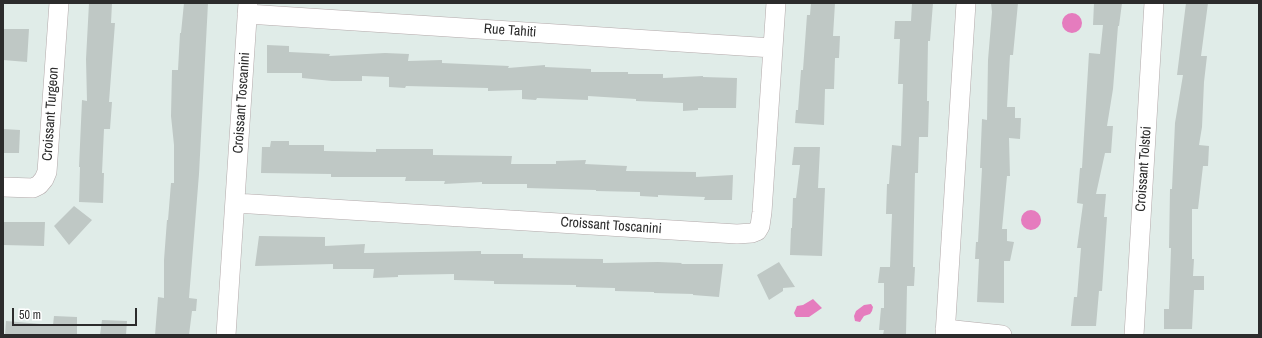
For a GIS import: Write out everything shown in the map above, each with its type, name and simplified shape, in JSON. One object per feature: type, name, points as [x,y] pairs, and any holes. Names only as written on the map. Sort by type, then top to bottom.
[{"type":"street","name":"Croissant Turgeon","points":[[3,188],[33,188],[39,185],[44,179],[46,172],[59,3]]},
{"type":"street","name":"Croissant Toscanini","points":[[235,203],[752,234],[757,231],[760,226],[762,216],[776,3]]},
{"type":"street","points":[[966,3],[945,332],[1002,335]]},
{"type":"street","name":"Croissant Tolstoi","points":[[1134,335],[1154,3]]},
{"type":"street","name":"Croissant Toscanini","points":[[226,335],[248,8]]},
{"type":"street","name":"Rue Tahiti","points":[[248,8],[773,48]]},
{"type":"shaded area","points":[[1072,13],[1079,16],[1082,23],[1079,30],[1072,33],[1065,30],[1062,23],[1065,16]]},
{"type":"shaded area","points":[[1031,210],[1038,213],[1041,220],[1038,227],[1031,230],[1024,227],[1021,220],[1024,213]]},
{"type":"shaded area","points":[[813,299],[822,308],[809,317],[796,317],[794,313],[797,306],[803,305]]},
{"type":"shaded area","points":[[871,304],[873,307],[870,314],[864,316],[860,322],[855,321],[854,316],[856,311],[864,305]]},
{"type":"building","points":[[89,3],[112,3],[111,23],[115,23],[109,102],[112,102],[110,129],[104,129],[102,173],[104,173],[103,203],[79,202],[82,100],[87,101],[86,59]]},
{"type":"building","points":[[184,3],[208,3],[199,174],[189,298],[197,299],[196,311],[192,311],[189,335],[155,335],[158,297],[164,298],[164,260],[167,220],[171,183],[174,183],[174,145],[171,116],[172,70],[178,70],[180,33]]},
{"type":"building","points":[[811,3],[835,3],[833,36],[840,36],[839,58],[835,58],[834,89],[825,89],[824,125],[795,123],[796,110],[798,110],[801,70],[803,70],[807,15],[810,15]]},
{"type":"building","points":[[912,3],[933,3],[930,41],[928,41],[928,137],[919,137],[918,173],[915,173],[914,286],[907,286],[906,335],[883,335],[884,330],[879,330],[881,308],[884,308],[884,283],[878,283],[880,267],[890,267],[892,214],[886,214],[887,184],[889,184],[892,145],[901,146],[903,84],[898,84],[900,39],[894,39],[895,21],[911,21]]},
{"type":"building","points":[[991,3],[1018,3],[1013,55],[1010,55],[1007,107],[1015,107],[1015,118],[1021,118],[1020,139],[1009,138],[1010,176],[1007,176],[1002,229],[1007,229],[1007,241],[1014,242],[1010,261],[1004,261],[1004,303],[977,302],[979,259],[975,259],[976,242],[978,242],[982,168],[980,168],[982,119],[987,120],[988,60],[992,12]]},
{"type":"building","points":[[1094,3],[1122,3],[1118,26],[1113,89],[1107,126],[1113,126],[1111,153],[1105,153],[1096,194],[1106,194],[1104,217],[1107,217],[1102,291],[1099,291],[1096,326],[1071,326],[1074,297],[1077,297],[1081,248],[1077,248],[1083,204],[1077,203],[1080,168],[1082,168],[1089,53],[1100,54],[1103,25],[1093,25]]},
{"type":"building","points":[[1186,3],[1208,3],[1201,56],[1207,56],[1202,127],[1199,145],[1209,146],[1208,166],[1203,166],[1198,209],[1192,209],[1192,259],[1194,259],[1193,276],[1204,276],[1204,290],[1194,290],[1192,329],[1164,329],[1164,309],[1169,309],[1171,248],[1169,248],[1170,189],[1172,189],[1175,123],[1183,75],[1177,75]]},
{"type":"building","points":[[3,29],[29,29],[27,62],[3,60]]},
{"type":"building","points":[[267,45],[289,46],[289,52],[330,54],[329,56],[385,53],[409,54],[408,61],[442,60],[442,63],[509,66],[508,68],[545,65],[545,67],[591,69],[591,72],[663,74],[663,78],[703,76],[737,78],[736,108],[698,108],[698,110],[683,111],[683,103],[636,101],[636,99],[588,96],[588,100],[537,98],[536,100],[522,99],[522,90],[488,91],[488,88],[389,87],[389,77],[362,76],[362,81],[332,81],[302,78],[302,73],[267,73]]},
{"type":"building","points":[[3,129],[20,130],[19,153],[3,153]]},
{"type":"building","points":[[271,141],[289,141],[289,145],[324,145],[324,151],[376,152],[376,149],[433,149],[433,155],[512,156],[511,164],[556,164],[556,161],[586,160],[585,164],[627,166],[626,171],[696,172],[696,177],[733,175],[732,200],[704,200],[705,197],[658,195],[658,197],[640,196],[640,192],[527,188],[527,184],[482,184],[482,182],[444,184],[445,181],[405,181],[406,177],[331,177],[331,174],[261,173],[262,147],[270,147]]},
{"type":"building","points":[[794,147],[820,147],[818,188],[825,188],[822,256],[790,255],[793,198],[796,198],[800,165],[792,165]]},
{"type":"building","points":[[74,206],[92,220],[69,245],[54,226]]},
{"type":"building","points":[[3,222],[45,222],[44,246],[3,245]]},
{"type":"building","points":[[259,236],[325,237],[325,246],[365,244],[364,253],[481,251],[481,254],[523,254],[523,258],[603,259],[603,263],[658,262],[682,263],[681,264],[723,264],[719,297],[693,294],[615,291],[615,288],[576,287],[576,285],[494,284],[494,281],[454,280],[454,274],[398,275],[398,277],[373,278],[374,269],[333,269],[333,264],[255,266]]},
{"type":"building","points":[[779,262],[795,287],[783,288],[783,291],[769,300],[757,275]]},
{"type":"building","points":[[54,316],[77,317],[77,335],[5,335],[6,321],[53,325]]},
{"type":"building","points":[[102,320],[127,321],[126,335],[100,335]]}]
